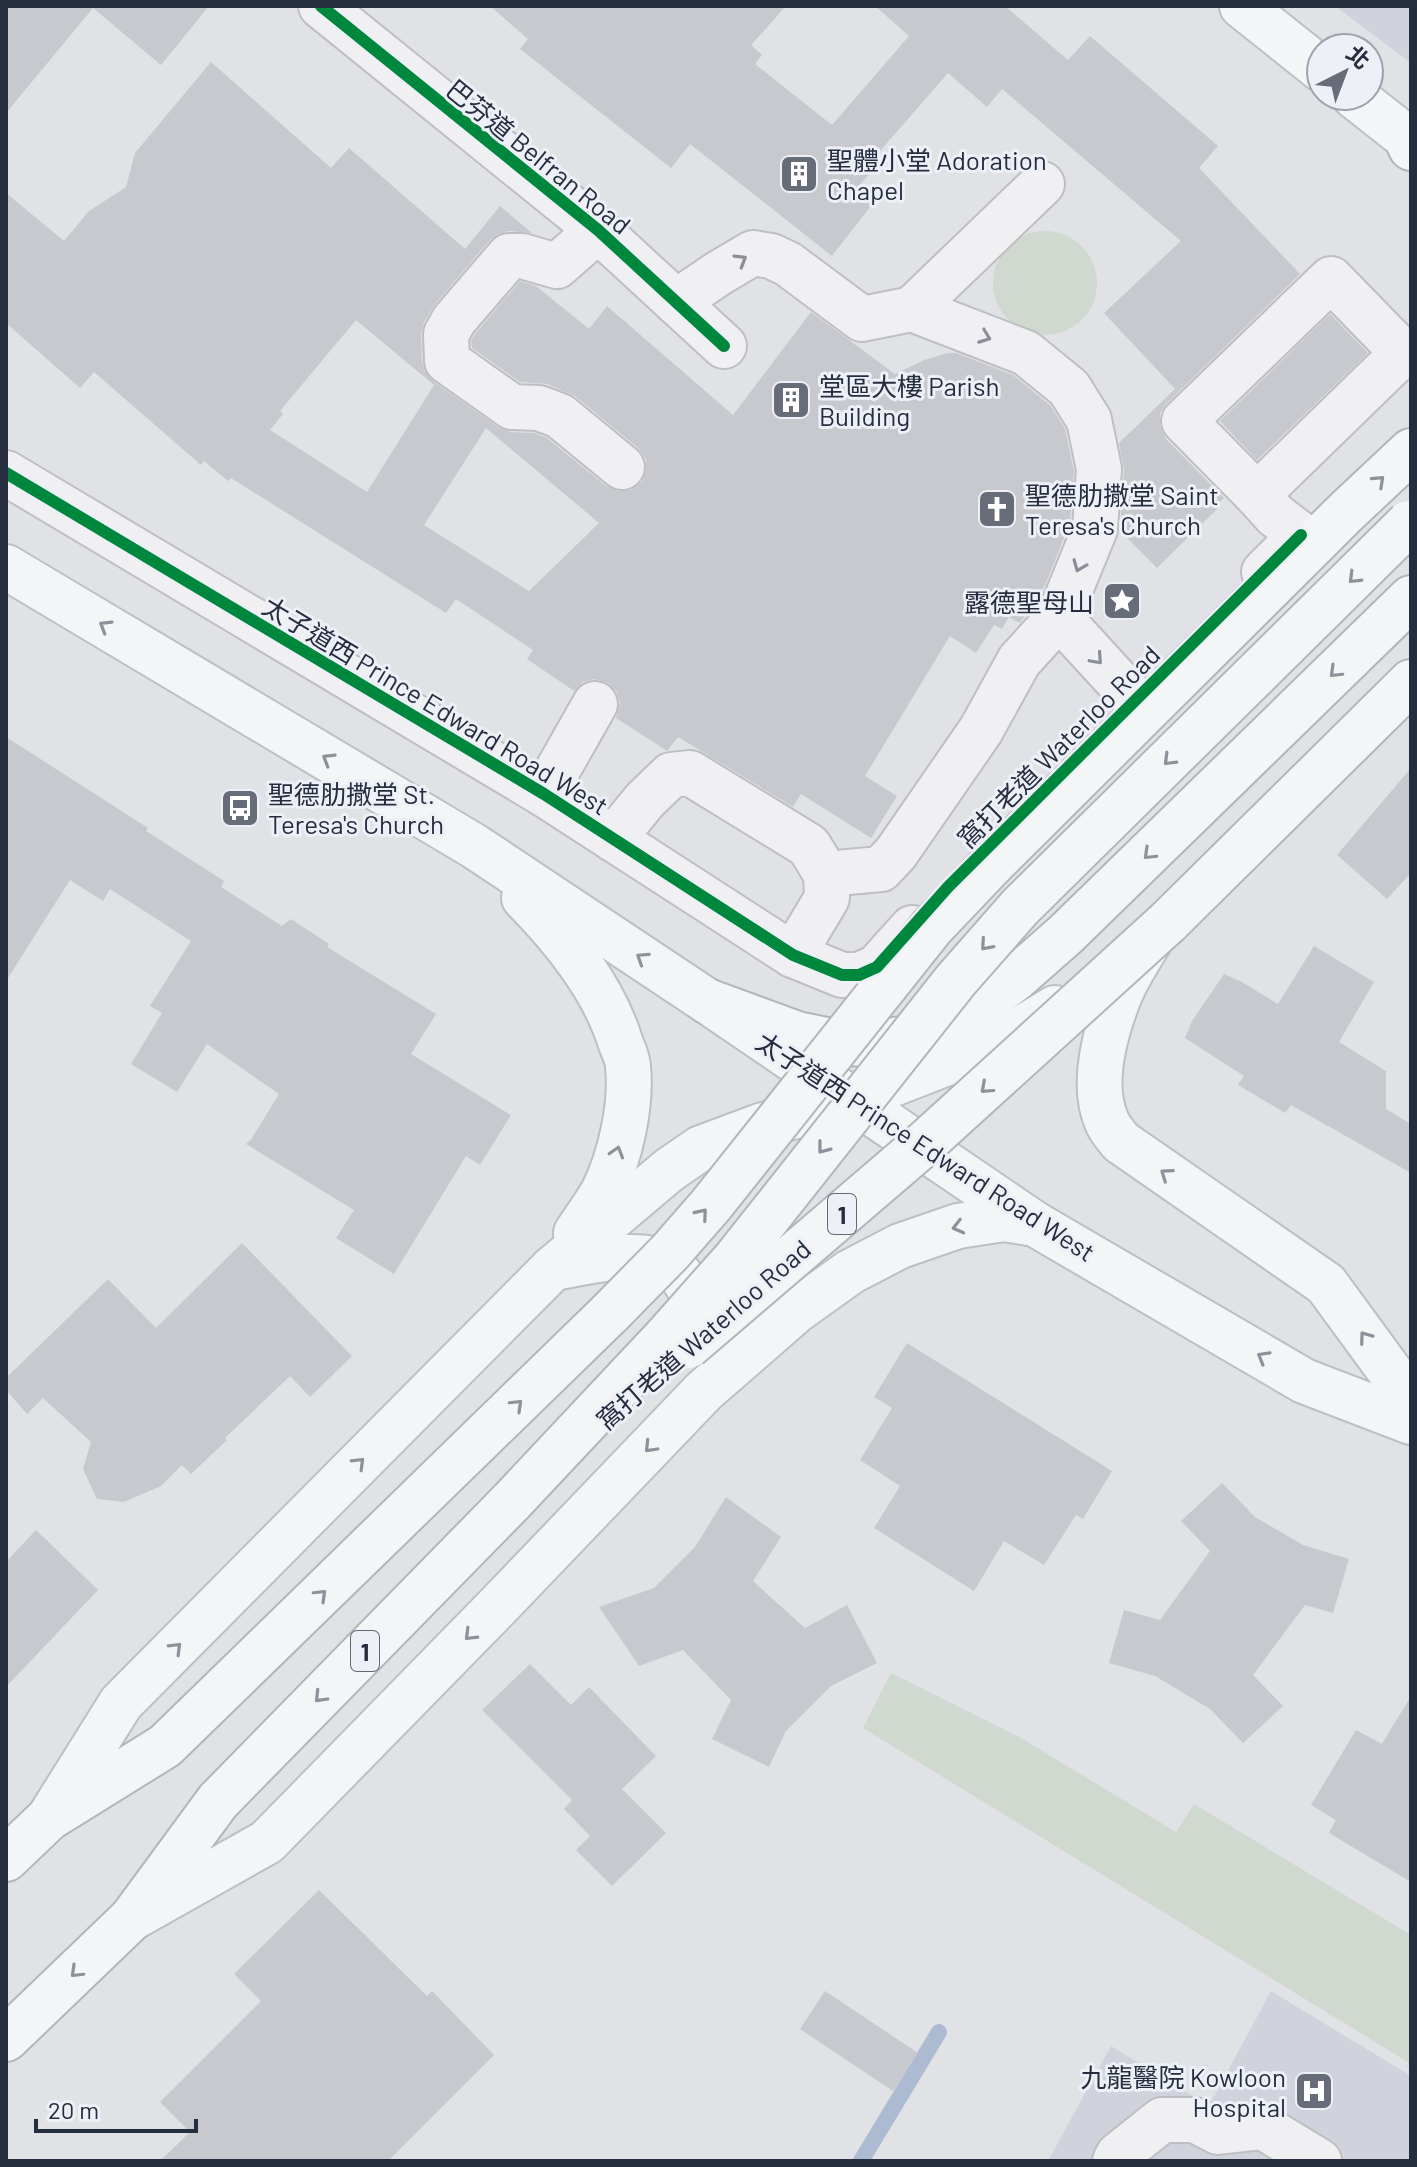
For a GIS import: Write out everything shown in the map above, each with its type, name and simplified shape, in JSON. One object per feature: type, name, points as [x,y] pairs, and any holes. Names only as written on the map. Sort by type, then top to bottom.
[{"type":"main road","points":[[1242,6],[1305,56]]},
{"type":"main road","points":[[1374,112],[1410,141]]},
{"type":"main road","name":"窩打老道 Waterloo Road","points":[[6,1859],[49,1818],[165,1746],[670,1252],[711,1205],[932,927],[1314,544],[1411,451]]},
{"type":"main road","points":[[512,1501],[736,1258],[956,980],[1020,907],[1410,522]]},
{"type":"main road","name":"太子道西 Prince Edward Road West","points":[[6,567],[474,846],[1035,1224],[1304,1381],[1411,1422]]},
{"type":"main road","points":[[707,1001],[797,1034],[841,1043],[873,1044],[906,1038],[966,1016],[1065,935],[1411,598]]},
{"type":"main road","name":"窩打老道 Waterloo Road","points":[[49,1818],[121,1703],[553,1268],[669,1170],[701,1148],[760,1126],[852,1100],[967,1057],[1013,1036],[1097,976],[1411,672]]},
{"type":"main road","name":"窩打老道 Waterloo Road","points":[[6,2039],[132,1918],[218,1801],[512,1501],[926,1142],[1157,933],[1411,682]]},
{"type":"main road","points":[[474,846],[569,948],[616,1028],[628,1066],[626,1123],[613,1167],[603,1192],[553,1268]]},
{"type":"main road","points":[[1175,901],[1117,1000],[1098,1084],[1107,1124],[1121,1142],[1326,1284],[1411,1400]]},
{"type":"main road","name":"窩打老道 Waterloo Road","points":[[132,1918],[267,1842],[704,1391],[797,1310],[850,1272],[900,1246],[958,1226],[1004,1219],[1035,1224]]},
{"type":"main road","points":[[553,1268],[650,1256],[673,1267],[700,1306],[708,1329],[711,1351],[704,1391]]},
{"type":"street","name":"巴芬道 Belfran Road","points":[[321,6],[598,230],[724,346]]},
{"type":"street","points":[[912,309],[1042,184]]},
{"type":"street","points":[[598,230],[557,266],[522,256],[509,256],[454,320],[446,334],[447,361],[512,407],[539,408],[560,416],[622,467]]},
{"type":"street","points":[[676,302],[753,253],[771,256],[788,264],[862,319],[912,309],[1026,353],[1069,388],[1089,420],[1099,469],[1095,529],[1059,617],[1019,661],[981,730],[896,853],[881,869],[826,874]]},
{"type":"street","points":[[1331,279],[1403,353],[1257,495],[1184,421],[1331,279]]},
{"type":"street","name":"太子道西 Prince Edward Road West","points":[[6,473],[544,794],[793,955],[842,975]]},
{"type":"street","name":"窩打老道 Waterloo Road","points":[[842,975],[859,975],[877,967],[960,899],[1135,700],[1301,535],[1275,515],[1257,495]]},
{"type":"street","points":[[1059,617],[1135,700]]},
{"type":"street","points":[[544,794],[595,704]]},
{"type":"street","points":[[613,839],[645,800],[671,775],[690,773],[809,846],[826,874],[827,898],[793,955]]},
{"type":"street","points":[[1115,2161],[1118,2155],[1162,2120],[1195,2120],[1218,2132],[1263,2127],[1319,2161]]},
{"type":"shaded area","points":[[1342,6],[1411,6],[1411,63],[1385,44],[1385,32],[1370,32],[1339,9]]},
{"type":"shaded area","points":[[1045,231],[1065,235],[1082,246],[1093,263],[1097,283],[1093,303],[1082,320],[1065,331],[1045,335],[1025,331],[1008,320],[997,303],[993,283],[997,263],[1008,246],[1025,235]]},
{"type":"shaded area","points":[[891,1673],[1021,1738],[1176,1832],[1194,1804],[1411,1935],[1411,2064],[863,1728]]},
{"type":"shaded area","name":"九龍醫院 Kowloon Hospital","points":[[1271,1991],[1411,2076],[1411,2161],[1048,2161],[1111,2046],[1209,2106]]},
{"type":"building","points":[[6,6],[209,6],[161,65],[93,8],[6,113]]},
{"type":"building","points":[[490,6],[786,6],[751,45],[762,55],[755,64],[832,125],[909,36],[875,6],[1005,6],[1068,60],[1090,36],[1218,146],[1199,168],[1300,274],[1160,413],[1160,426],[1166,439],[1224,498],[1216,506],[1218,508],[1157,568],[1120,531],[1124,470],[1119,443],[1175,389],[1104,313],[1181,241],[1002,89],[987,107],[948,73],[874,158],[879,162],[860,185],[877,198],[832,256],[690,144],[671,168],[520,49],[528,39]]},
{"type":"building","points":[[211,62],[331,168],[349,148],[465,249],[500,206],[532,233],[509,231],[498,234],[435,304],[421,334],[425,372],[498,427],[547,438],[606,486],[617,491],[631,490],[642,482],[646,459],[638,448],[575,396],[547,384],[520,382],[472,348],[471,340],[475,334],[520,281],[536,286],[589,329],[607,306],[733,415],[811,312],[895,374],[924,360],[956,353],[1013,375],[1050,405],[1065,429],[1074,471],[1070,523],[1045,585],[1020,623],[1009,617],[1002,629],[994,625],[976,653],[950,636],[865,776],[897,796],[871,838],[801,794],[793,807],[678,737],[667,751],[616,718],[620,703],[617,692],[608,683],[594,679],[583,682],[574,691],[527,659],[533,650],[456,599],[446,613],[231,478],[228,481],[204,461],[201,465],[94,372],[80,388],[6,323],[6,193],[64,241],[89,211],[126,187],[135,153]],"holes":[[[356,320],[434,385],[367,492],[270,430],[283,414],[280,411]],[[486,428],[599,523],[529,591],[424,525]]]},
{"type":"building","points":[[1330,314],[1368,353],[1257,460],[1220,421]]},
{"type":"building","points":[[6,737],[224,881],[221,887],[282,926],[291,919],[329,944],[327,947],[436,1014],[411,1054],[511,1115],[480,1165],[466,1156],[394,1274],[336,1238],[354,1210],[246,1144],[279,1094],[207,1044],[177,1092],[131,1064],[162,1013],[150,1006],[191,941],[110,889],[103,901],[70,880],[6,981]]},
{"type":"building","points":[[1411,768],[1411,873],[1387,899],[1337,855]]},
{"type":"building","points":[[1314,946],[1374,982],[1339,1042],[1386,1071],[1386,1109],[1411,1124],[1411,1173],[1291,1105],[1285,1113],[1238,1085],[1244,1076],[1185,1038],[1192,1021],[1224,974],[1278,1004]]},
{"type":"building","points":[[242,1243],[352,1356],[310,1397],[290,1376],[191,1474],[182,1465],[161,1486],[124,1502],[97,1499],[83,1469],[91,1442],[43,1398],[27,1414],[6,1390],[6,1378],[108,1279],[156,1328]]},
{"type":"building","points":[[907,1343],[1112,1471],[1083,1519],[1076,1515],[1044,1565],[1004,1541],[974,1591],[874,1528],[900,1486],[860,1460],[892,1408],[874,1397]]},
{"type":"building","points":[[1222,1483],[1255,1517],[1303,1545],[1349,1559],[1333,1613],[1305,1605],[1253,1675],[1283,1706],[1243,1743],[1210,1709],[1155,1676],[1109,1663],[1124,1610],[1160,1620],[1210,1551],[1181,1521]]},
{"type":"building","points":[[726,1497],[781,1537],[753,1581],[805,1628],[847,1605],[877,1663],[831,1686],[786,1731],[769,1767],[712,1739],[731,1700],[683,1650],[639,1666],[599,1607],[654,1588],[695,1547]]},
{"type":"building","points":[[36,1530],[98,1590],[6,1687],[6,1562]]},
{"type":"building","points":[[530,1664],[571,1705],[589,1687],[656,1756],[622,1789],[666,1833],[612,1886],[576,1850],[590,1836],[564,1809],[572,1800],[482,1710]]},
{"type":"building","points":[[1411,1696],[1411,1882],[1329,1833],[1336,1820],[1311,1805],[1356,1730],[1382,1744]]},
{"type":"building","points":[[319,1890],[427,1996],[432,1991],[494,2055],[388,2161],[160,2161],[190,2132],[160,2102],[261,2001],[234,1974]]},
{"type":"building","points":[[825,1991],[918,2053],[893,2091],[800,2029]]},
{"type":"waterway","points":[[861,2161],[939,2032]]},
{"type":"cycle path","points":[[321,6],[598,230],[724,346]]},
{"type":"cycle path","points":[[6,473],[544,794],[793,955],[842,975],[859,975],[877,967],[948,887],[1301,535]]},
{"type":"place","name":"聖體小堂 Adoration Chapel","points":[[799,174]]},
{"type":"place","name":"堂區大樓 Parish Building","points":[[791,400]]},
{"type":"place","name":"聖德肋撒堂 Saint Teresa's Church","points":[[997,509]]},
{"type":"place","name":"露德聖母山","points":[[1122,601]]},
{"type":"place","name":"聖德肋撒堂 St. Teresa's Church","points":[[240,808]]},
{"type":"place","name":"九龍醫院 Kowloon Hospital","points":[[1314,2091]]}]
